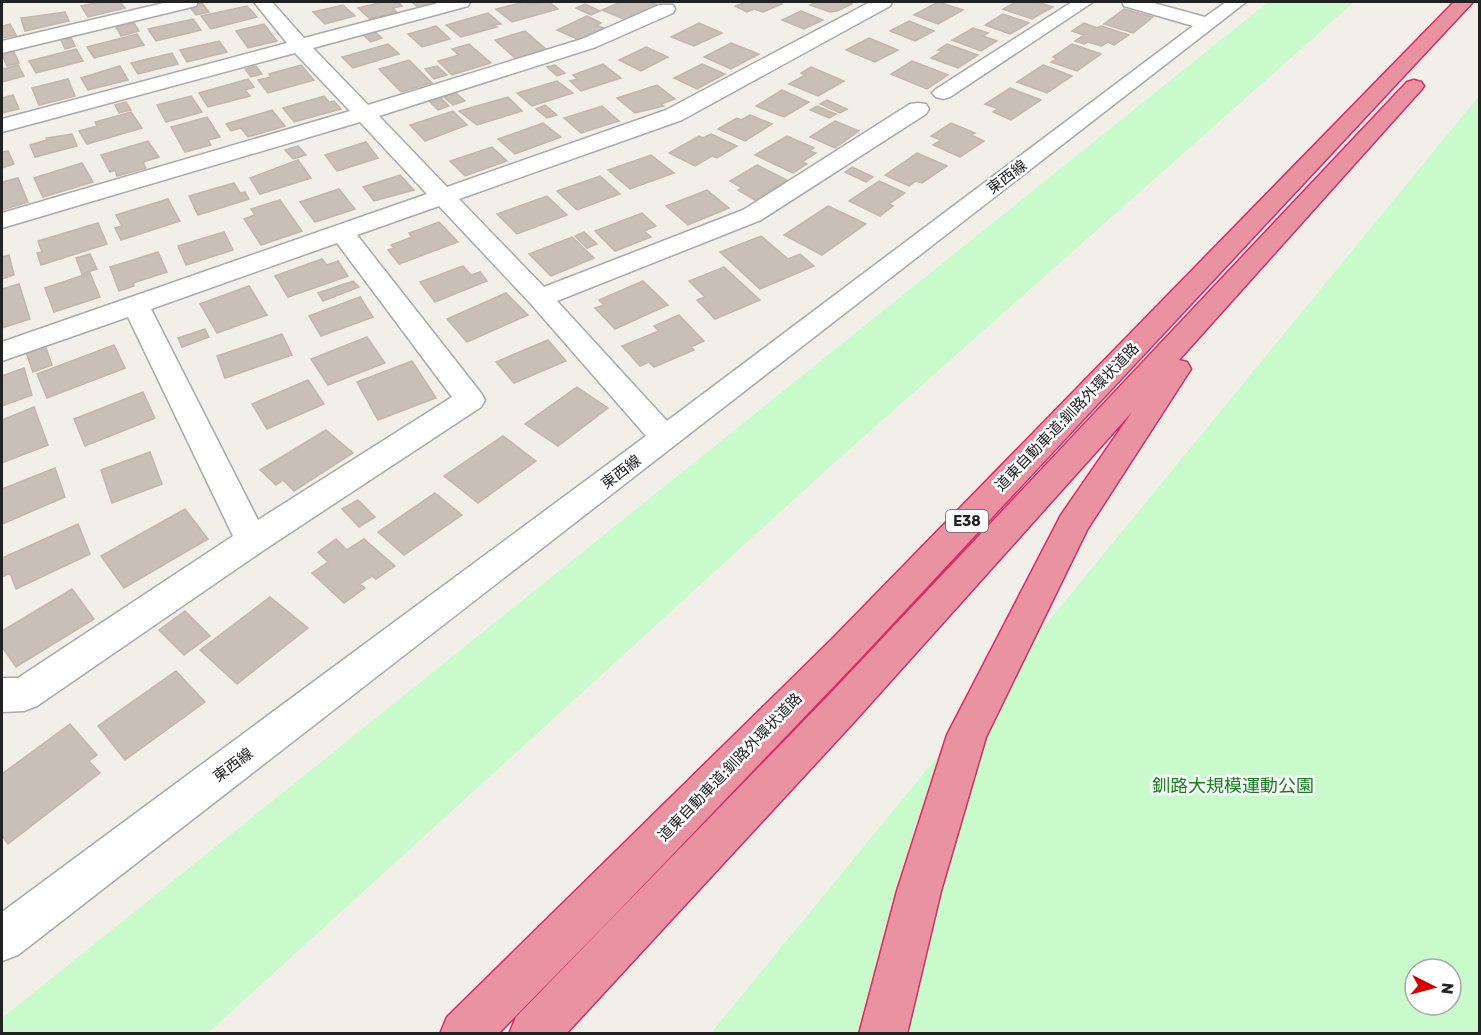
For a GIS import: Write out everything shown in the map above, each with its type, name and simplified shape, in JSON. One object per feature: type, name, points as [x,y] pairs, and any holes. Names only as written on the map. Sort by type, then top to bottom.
[{"type":"highway","name":"道東自動車道;釧路外環状道路","points":[[464,1034],[571,929],[810,685],[1464,2]]},
{"type":"highway","name":"道東自動車道;釧路外環状道路","points":[[532,1034],[841,709],[1233,285],[1479,14]]},
{"type":"highway","points":[[883,1034],[919,891],[967,735],[1073,524],[1233,285]]},
{"type":"street","points":[[2,47],[189,2]]},
{"type":"street","points":[[263,2],[298,44],[540,298],[665,438]]},
{"type":"street","points":[[2,126],[298,44],[461,2]]},
{"type":"street","points":[[2,352],[674,115],[883,2]]},
{"type":"street","points":[[943,93],[1084,2]]},
{"type":"street","points":[[1131,2],[1207,24]]},
{"type":"street","name":"東西線","points":[[2,939],[1237,2]]},
{"type":"street","points":[[2,221],[366,113],[589,43],[666,9]]},
{"type":"street","points":[[540,298],[752,215],[918,110]]},
{"type":"street","points":[[2,695],[24,694],[252,541],[470,400],[341,231]]},
{"type":"street","points":[[135,304],[252,541]]},
{"type":"green space","points":[[1268,2],[1354,2],[833,464],[208,1033],[2,1033],[2,1018]]},
{"type":"green space","name":"釧路大規模運動公園","points":[[1479,96],[1479,1033],[711,1033]]},
{"type":"building","points":[[99,2],[120,2],[125,8],[88,17],[81,6]]},
{"type":"building","points":[[383,2],[398,2],[402,6],[393,8],[397,12],[370,19],[358,8]]},
{"type":"building","points":[[412,2],[444,2],[419,8]]},
{"type":"building","points":[[525,2],[531,4],[549,2],[558,9],[512,22],[496,9]]},
{"type":"building","points":[[621,2],[650,2],[659,5],[626,20],[602,10]]},
{"type":"building","points":[[746,2],[782,4],[763,12],[754,9],[747,12],[735,6]]},
{"type":"building","points":[[817,2],[852,4],[830,12],[810,5]]},
{"type":"building","points":[[938,2],[963,10],[938,24],[914,15]]},
{"type":"building","points":[[1016,2],[1037,2],[1053,7],[1032,19],[1003,9]]},
{"type":"building","points":[[202,3],[209,12],[196,15],[189,6]]},
{"type":"building","points":[[585,4],[600,11],[591,15],[576,8]]},
{"type":"building","points":[[343,5],[355,16],[325,24],[313,12]]},
{"type":"building","points":[[247,6],[257,17],[211,29],[201,16]]},
{"type":"building","points":[[1124,9],[1153,17],[1133,33],[1104,24]]},
{"type":"building","points":[[801,11],[823,20],[804,29],[782,20]]},
{"type":"building","points":[[65,12],[69,21],[25,31],[21,18]]},
{"type":"building","points":[[488,13],[501,24],[491,25],[497,27],[461,37],[446,25]]},
{"type":"building","points":[[1003,14],[1029,23],[1010,34],[985,25]]},
{"type":"building","points":[[587,16],[601,23],[596,25],[604,28],[579,40],[557,30]]},
{"type":"building","points":[[193,19],[201,30],[156,41],[148,29]]},
{"type":"building","points":[[909,21],[934,31],[915,41],[890,31]]},
{"type":"building","points":[[134,23],[139,31],[121,36],[116,27]]},
{"type":"building","points":[[699,23],[722,33],[694,46],[671,37]]},
{"type":"building","points":[[1084,23],[1129,35],[1114,45],[1108,42],[1101,46],[1088,42],[1084,44],[1075,41],[1084,35],[1072,31]]},
{"type":"building","points":[[10,24],[16,35],[2,38],[2,26]]},
{"type":"building","points":[[264,24],[277,41],[248,48],[236,31]]},
{"type":"building","points":[[436,26],[450,39],[422,47],[408,34]]},
{"type":"building","points":[[973,28],[988,33],[983,36],[997,41],[981,51],[952,40]]},
{"type":"building","points":[[374,31],[382,38],[371,42],[362,34]]},
{"type":"building","points":[[525,31],[547,50],[516,59],[495,40]]},
{"type":"building","points":[[137,34],[144,45],[94,58],[87,47]]},
{"type":"building","points":[[71,38],[75,46],[65,49],[61,40]]},
{"type":"building","points":[[869,38],[898,50],[875,62],[846,50]]},
{"type":"building","points":[[219,41],[227,52],[187,62],[180,50]]},
{"type":"building","points":[[731,43],[759,54],[731,69],[704,57]]},
{"type":"building","points":[[388,44],[399,54],[353,68],[342,57]]},
{"type":"building","points":[[469,44],[491,63],[452,75],[438,61],[459,55],[452,49]]},
{"type":"building","points":[[947,44],[978,55],[958,68],[931,58],[942,51],[938,50]]},
{"type":"building","points":[[1072,44],[1101,54],[1077,71],[1051,62],[1057,59],[1053,57]]},
{"type":"building","points":[[646,47],[668,57],[641,71],[619,60]]},
{"type":"building","points":[[76,49],[83,61],[36,73],[29,61]]},
{"type":"building","points":[[14,52],[19,63],[7,66],[2,54]]},
{"type":"building","points":[[172,53],[178,64],[138,74],[131,63]]},
{"type":"building","points":[[409,60],[432,83],[401,92],[379,69]]},
{"type":"building","points":[[912,61],[948,75],[927,89],[891,74]]},
{"type":"building","points":[[603,64],[621,78],[581,91],[570,81],[578,79],[573,75]]},
{"type":"building","points":[[702,64],[725,74],[697,89],[674,78]]},
{"type":"building","points":[[18,65],[24,76],[2,82],[2,67],[4,69]]},
{"type":"building","points":[[301,65],[314,80],[268,93],[258,80],[271,77],[269,74]]},
{"type":"building","points":[[555,65],[565,73],[557,76],[547,67]]},
{"type":"building","points":[[1043,65],[1072,76],[1047,93],[1017,82]]},
{"type":"building","points":[[120,66],[128,80],[88,90],[81,78]]},
{"type":"building","points":[[256,66],[262,74],[251,77],[245,69]]},
{"type":"building","points":[[437,66],[447,75],[434,79],[425,69]]},
{"type":"building","points":[[811,67],[844,81],[818,96],[789,84],[805,75],[801,73]]},
{"type":"building","points":[[68,79],[75,96],[39,105],[32,88]]},
{"type":"building","points":[[248,79],[254,87],[245,90],[250,96],[208,107],[199,93]]},
{"type":"building","points":[[557,81],[573,93],[532,106],[517,93]]},
{"type":"building","points":[[657,85],[675,99],[661,104],[664,106],[635,113],[617,98]]},
{"type":"building","points":[[1010,88],[1041,100],[1011,120],[993,112],[998,109],[985,104]]},
{"type":"building","points":[[782,90],[809,102],[784,117],[756,106]]},
{"type":"building","points":[[456,93],[465,101],[453,105],[444,97]]},
{"type":"building","points":[[13,95],[19,109],[2,113],[2,98]]},
{"type":"building","points":[[191,96],[202,112],[166,122],[157,105]]},
{"type":"building","points":[[324,96],[329,102],[334,101],[341,109],[294,122],[283,108]]},
{"type":"building","points":[[440,97],[449,106],[438,110],[429,101]]},
{"type":"building","points":[[508,97],[522,111],[477,125],[459,111]]},
{"type":"building","points":[[827,100],[847,109],[840,113],[820,104]]},
{"type":"building","points":[[126,102],[131,110],[119,113],[115,105]]},
{"type":"building","points":[[545,105],[557,115],[547,118],[536,109]]},
{"type":"building","points":[[602,106],[619,121],[581,133],[564,118]]},
{"type":"building","points":[[817,106],[836,114],[829,118],[810,110]]},
{"type":"building","points":[[272,110],[285,126],[248,137],[241,128],[231,131],[226,124]]},
{"type":"building","points":[[453,111],[467,125],[425,141],[410,125]]},
{"type":"building","points":[[131,112],[142,128],[87,144],[79,131],[97,126],[95,122]]},
{"type":"building","points":[[750,115],[772,124],[745,141],[718,129],[737,118],[741,120]]},
{"type":"building","points":[[207,117],[220,137],[208,140],[211,145],[185,152],[171,127]]},
{"type":"building","points":[[835,121],[859,131],[835,148],[810,137]]},
{"type":"building","points":[[543,123],[561,137],[515,154],[498,139]]},
{"type":"building","points":[[951,123],[975,133],[971,135],[984,141],[960,157],[933,145],[941,140],[931,136]]},
{"type":"building","points":[[72,134],[77,146],[35,157],[30,145],[47,140],[46,138]]},
{"type":"building","points":[[711,134],[737,146],[717,158],[712,156],[695,166],[669,153],[699,136],[703,138]]},
{"type":"building","points":[[787,136],[814,148],[810,151],[816,153],[802,162],[807,164],[793,173],[755,155]]},
{"type":"building","points":[[148,141],[159,157],[143,162],[146,168],[117,176],[115,170],[110,172],[101,155]]},
{"type":"building","points":[[366,142],[378,158],[337,171],[325,155]]},
{"type":"building","points":[[298,146],[306,155],[293,159],[285,150]]},
{"type":"building","points":[[492,147],[507,161],[465,176],[450,161]]},
{"type":"building","points":[[8,151],[14,164],[2,168],[2,152]]},
{"type":"building","points":[[917,153],[947,166],[922,183],[916,181],[909,186],[885,175]]},
{"type":"building","points":[[651,155],[674,173],[630,189],[608,170]]},
{"type":"building","points":[[298,160],[311,178],[260,194],[250,178]]},
{"type":"building","points":[[82,163],[93,182],[43,197],[34,178]]},
{"type":"building","points":[[757,165],[787,180],[755,200],[738,190],[742,188],[730,181]]},
{"type":"building","points":[[852,167],[873,177],[866,182],[845,172]]},
{"type":"building","points":[[400,175],[414,190],[374,201],[363,187]]},
{"type":"building","points":[[600,176],[620,194],[577,210],[557,191]]},
{"type":"building","points":[[18,178],[28,202],[2,210],[2,182]]},
{"type":"building","points":[[879,181],[905,193],[889,204],[893,206],[880,216],[849,201]]},
{"type":"building","points":[[234,183],[240,193],[245,192],[249,199],[198,215],[189,196]]},
{"type":"building","points":[[339,189],[355,209],[315,222],[300,202]]},
{"type":"building","points":[[707,190],[729,208],[688,225],[666,206]]},
{"type":"building","points":[[547,196],[567,215],[517,234],[497,214]]},
{"type":"building","points":[[168,199],[180,221],[121,240],[115,228],[122,226],[116,215]]},
{"type":"building","points":[[280,200],[302,231],[261,245],[244,219],[255,215],[251,209]]},
{"type":"building","points":[[828,206],[866,224],[822,255],[784,235]]},
{"type":"building","points":[[642,213],[656,226],[644,231],[651,237],[615,251],[595,231]]},
{"type":"building","points":[[439,222],[458,242],[399,264],[388,250],[394,248],[391,245],[412,237],[409,233]]},
{"type":"building","points":[[98,223],[107,244],[41,265],[37,253],[42,252],[38,241]]},
{"type":"building","points":[[224,232],[233,250],[186,265],[178,246]]},
{"type":"building","points":[[584,232],[597,244],[587,248],[575,236]]},
{"type":"building","points":[[761,236],[788,259],[800,254],[814,266],[760,289],[720,252]]},
{"type":"building","points":[[572,237],[594,258],[551,276],[529,254]]},
{"type":"building","points":[[158,252],[167,272],[133,283],[134,286],[119,291],[110,267]]},
{"type":"building","points":[[90,254],[97,269],[82,274],[76,258]]},
{"type":"building","points":[[9,255],[14,275],[2,279],[2,257]]},
{"type":"building","points":[[322,259],[327,265],[338,261],[348,276],[288,297],[275,276]]},
{"type":"building","points":[[463,266],[471,275],[480,272],[487,281],[435,302],[420,282]]},
{"type":"building","points":[[724,267],[760,300],[715,319],[697,300],[705,297],[689,281]]},
{"type":"building","points":[[90,273],[100,297],[54,312],[45,288]]},
{"type":"building","points":[[353,281],[359,287],[323,301],[318,293]]},
{"type":"building","points":[[643,281],[668,305],[615,329],[595,308],[604,305],[599,300]]},
{"type":"building","points":[[19,284],[30,319],[2,328],[2,289]]},
{"type":"building","points":[[249,286],[267,315],[217,333],[200,304]]},
{"type":"building","points":[[506,293],[528,315],[467,342],[447,319]]},
{"type":"building","points":[[360,297],[373,317],[321,336],[309,316]]},
{"type":"building","points":[[679,315],[704,341],[691,347],[694,350],[654,367],[649,362],[640,366],[622,346],[659,331],[654,326]]},
{"type":"building","points":[[205,329],[209,337],[182,347],[178,338]]},
{"type":"building","points":[[282,334],[292,355],[225,378],[217,356]]},
{"type":"building","points":[[367,337],[385,363],[328,385],[311,359]]},
{"type":"building","points":[[548,340],[566,361],[514,383],[496,362]]},
{"type":"building","points":[[45,345],[52,365],[33,372],[26,352]]},
{"type":"building","points":[[114,345],[125,368],[47,398],[37,374]]},
{"type":"building","points":[[412,361],[436,398],[378,420],[357,382]]},
{"type":"building","points":[[24,368],[32,395],[2,406],[2,376]]},
{"type":"building","points":[[308,380],[324,404],[267,429],[252,404]]},
{"type":"building","points":[[577,387],[608,408],[558,446],[525,424]]},
{"type":"building","points":[[143,392],[155,418],[85,446],[74,419]]},
{"type":"building","points":[[34,407],[48,445],[2,463],[2,420]]},
{"type":"building","points":[[326,430],[353,453],[294,491],[283,480],[276,485],[260,470]]},
{"type":"building","points":[[503,436],[536,461],[478,503],[444,476]]},
{"type":"building","points":[[150,452],[162,484],[112,503],[101,470]]},
{"type":"building","points":[[55,468],[65,497],[2,524],[2,489]]},
{"type":"building","points":[[435,493],[462,515],[404,555],[378,532]]},
{"type":"building","points":[[358,500],[375,517],[359,527],[342,509]]},
{"type":"building","points":[[185,509],[208,539],[124,588],[101,556]]},
{"type":"building","points":[[78,524],[90,554],[16,589],[10,573],[2,577],[2,558]]},
{"type":"building","points":[[336,539],[347,550],[364,539],[395,566],[376,579],[372,576],[360,584],[365,588],[344,603],[312,573],[328,562],[318,552]]},
{"type":"building","points":[[72,589],[94,619],[16,667],[2,647],[2,631]]},
{"type":"building","points":[[270,597],[308,628],[237,684],[200,650]]},
{"type":"building","points":[[185,611],[210,636],[184,655],[159,630]]},
{"type":"building","points":[[176,671],[205,702],[125,760],[98,726]]},
{"type":"building","points":[[70,724],[97,755],[89,761],[100,773],[8,844],[2,836],[2,774]]}]
